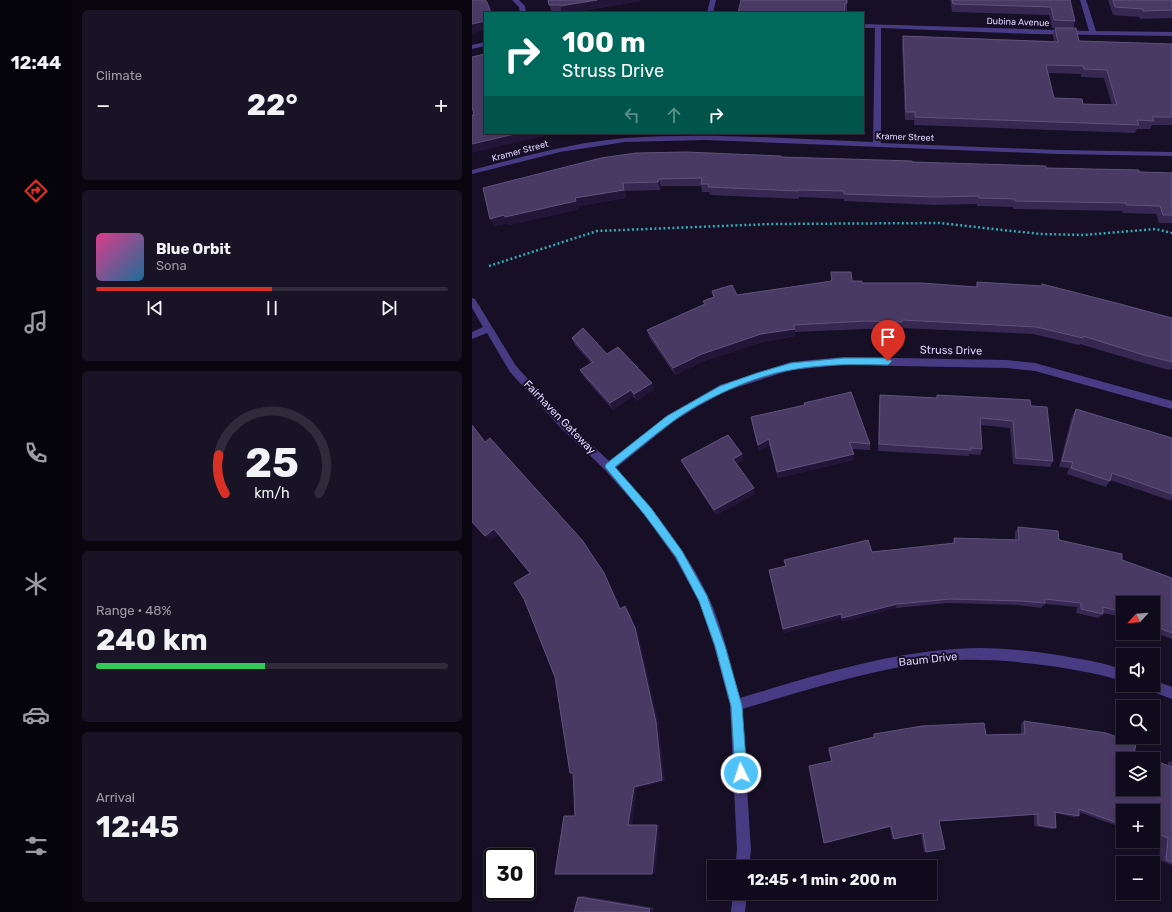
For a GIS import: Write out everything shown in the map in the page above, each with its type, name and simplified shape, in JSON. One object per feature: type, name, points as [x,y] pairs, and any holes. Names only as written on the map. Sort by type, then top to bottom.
[{"type":"street","points":[[515,0],[522,6],[524,12]]},
{"type":"street","points":[[710,12],[712,0]]},
{"type":"street","points":[[1083,0],[1092,33]]},
{"type":"street","name":"Dubina Avenue","points":[[864,26],[1172,34]]},
{"type":"street","points":[[877,145],[878,26]]},
{"type":"street","points":[[472,47],[484,44]]},
{"type":"street","name":"Kramer Street","points":[[472,172],[560,150],[625,140],[705,138],[1058,152],[1172,154]]},
{"type":"street","name":"Fairhaven Gateway","points":[[472,301],[513,369],[563,424],[609,467],[648,511],[679,554],[704,599],[720,646],[736,706],[744,834],[742,860]]},
{"type":"street","points":[[472,336],[488,328]]},
{"type":"street","name":"Struss Drive","points":[[609,467],[670,418],[694,404],[723,388],[791,366],[844,361],[1007,364],[1036,367],[1172,405]]},
{"type":"street","name":"Baum Drive","points":[[736,706],[842,675],[889,664],[941,656],[998,654],[1055,660],[1116,674]]},
{"type":"street","points":[[1160,689],[1172,693]]},
{"type":"street","points":[[738,912],[739,900]]},
{"type":"path","points":[[489,266],[597,231],[771,224],[939,223],[1040,234],[1084,235],[1156,229],[1172,234]]},
{"type":"building","points":[[472,0],[485,0],[491,12],[484,12],[484,21],[472,24]]},
{"type":"building","points":[[548,0],[597,0],[560,6],[549,5]]},
{"type":"building","points":[[741,0],[847,0],[847,3],[845,3],[844,12],[738,12]]},
{"type":"building","points":[[952,0],[1070,0],[1075,21],[1054,20],[1051,7],[953,4]]},
{"type":"building","points":[[1113,0],[1172,0],[1172,10],[1143,11],[1142,9],[1115,7]]},
{"type":"building","points":[[1055,28],[1076,28],[1079,41],[1172,44],[1172,117],[1152,117],[1154,121],[1137,120],[1139,125],[915,117],[915,112],[906,112],[903,36],[1058,42]],"holes":[[[1046,65],[1083,66],[1084,69],[1107,70],[1117,105],[1083,104],[1082,99],[1054,98]]]},
{"type":"building","points":[[484,54],[484,134],[515,134],[472,144],[472,115],[474,115],[472,106],[472,57]]},
{"type":"building","points":[[686,152],[781,157],[1046,166],[1046,168],[1139,170],[1139,172],[1172,173],[1172,215],[1163,215],[1160,206],[1126,205],[1126,203],[1015,201],[1015,199],[979,198],[979,196],[936,197],[844,194],[844,191],[798,191],[708,187],[709,184],[701,184],[702,178],[659,179],[658,182],[623,183],[624,190],[575,198],[576,201],[490,219],[483,188],[601,158],[636,153]]},
{"type":"building","points":[[831,272],[851,272],[852,281],[862,281],[862,283],[921,283],[977,287],[977,282],[1042,286],[1042,284],[1120,304],[1172,318],[1172,362],[1083,336],[1083,338],[1036,327],[902,320],[902,322],[866,321],[793,325],[795,329],[761,334],[702,354],[673,368],[647,330],[705,304],[703,301],[714,297],[712,291],[732,285],[737,295],[832,281]]},
{"type":"building","points":[[583,328],[607,354],[618,347],[652,383],[634,394],[631,390],[610,403],[580,370],[593,362],[572,338]]},
{"type":"building","points":[[851,392],[870,444],[849,442],[854,454],[777,472],[769,439],[758,445],[751,417],[805,405],[804,403]]},
{"type":"building","points":[[880,395],[937,398],[937,395],[1030,400],[1031,406],[1047,407],[1053,461],[1016,458],[1013,421],[980,418],[982,449],[971,448],[971,450],[879,444]]},
{"type":"building","points":[[1076,409],[1172,438],[1172,494],[1112,473],[1110,481],[1071,468],[1073,462],[1062,461]]},
{"type":"building","points":[[472,425],[485,442],[490,438],[582,540],[604,573],[620,609],[625,606],[635,628],[656,722],[662,780],[634,787],[628,825],[657,825],[652,874],[555,874],[564,816],[575,816],[573,773],[570,773],[555,677],[524,599],[514,583],[530,573],[494,529],[485,536],[472,522]]},
{"type":"building","points":[[728,435],[742,454],[733,459],[754,488],[714,510],[681,460]]},
{"type":"building","points":[[1018,527],[1058,531],[1059,540],[1122,554],[1122,560],[1172,578],[1172,633],[1160,629],[1160,596],[1116,596],[1116,610],[1103,607],[1103,614],[1081,609],[1081,603],[1045,599],[1045,603],[950,599],[897,604],[842,618],[841,614],[783,629],[769,570],[786,566],[784,560],[868,540],[872,552],[955,543],[954,538],[1019,540]]},
{"type":"building","points":[[1024,721],[1106,733],[1116,737],[1116,744],[1136,744],[1134,752],[1116,752],[1116,796],[1160,796],[1160,763],[1172,767],[1172,862],[1166,860],[1168,838],[1160,835],[1160,804],[1116,804],[1116,822],[1079,809],[1079,816],[1055,812],[1056,828],[1038,825],[1038,814],[939,821],[945,849],[926,852],[923,833],[894,839],[891,826],[824,843],[809,766],[832,761],[829,748],[874,737],[874,734],[922,726],[984,723],[986,735],[1025,734]]},
{"type":"building","points":[[578,897],[650,909],[649,912],[574,912]]},
{"type":"route","points":[[741,773],[736,706],[720,646],[704,599],[679,554],[648,511],[609,467],[670,418],[723,388],[791,366],[844,361],[888,361]]}]
